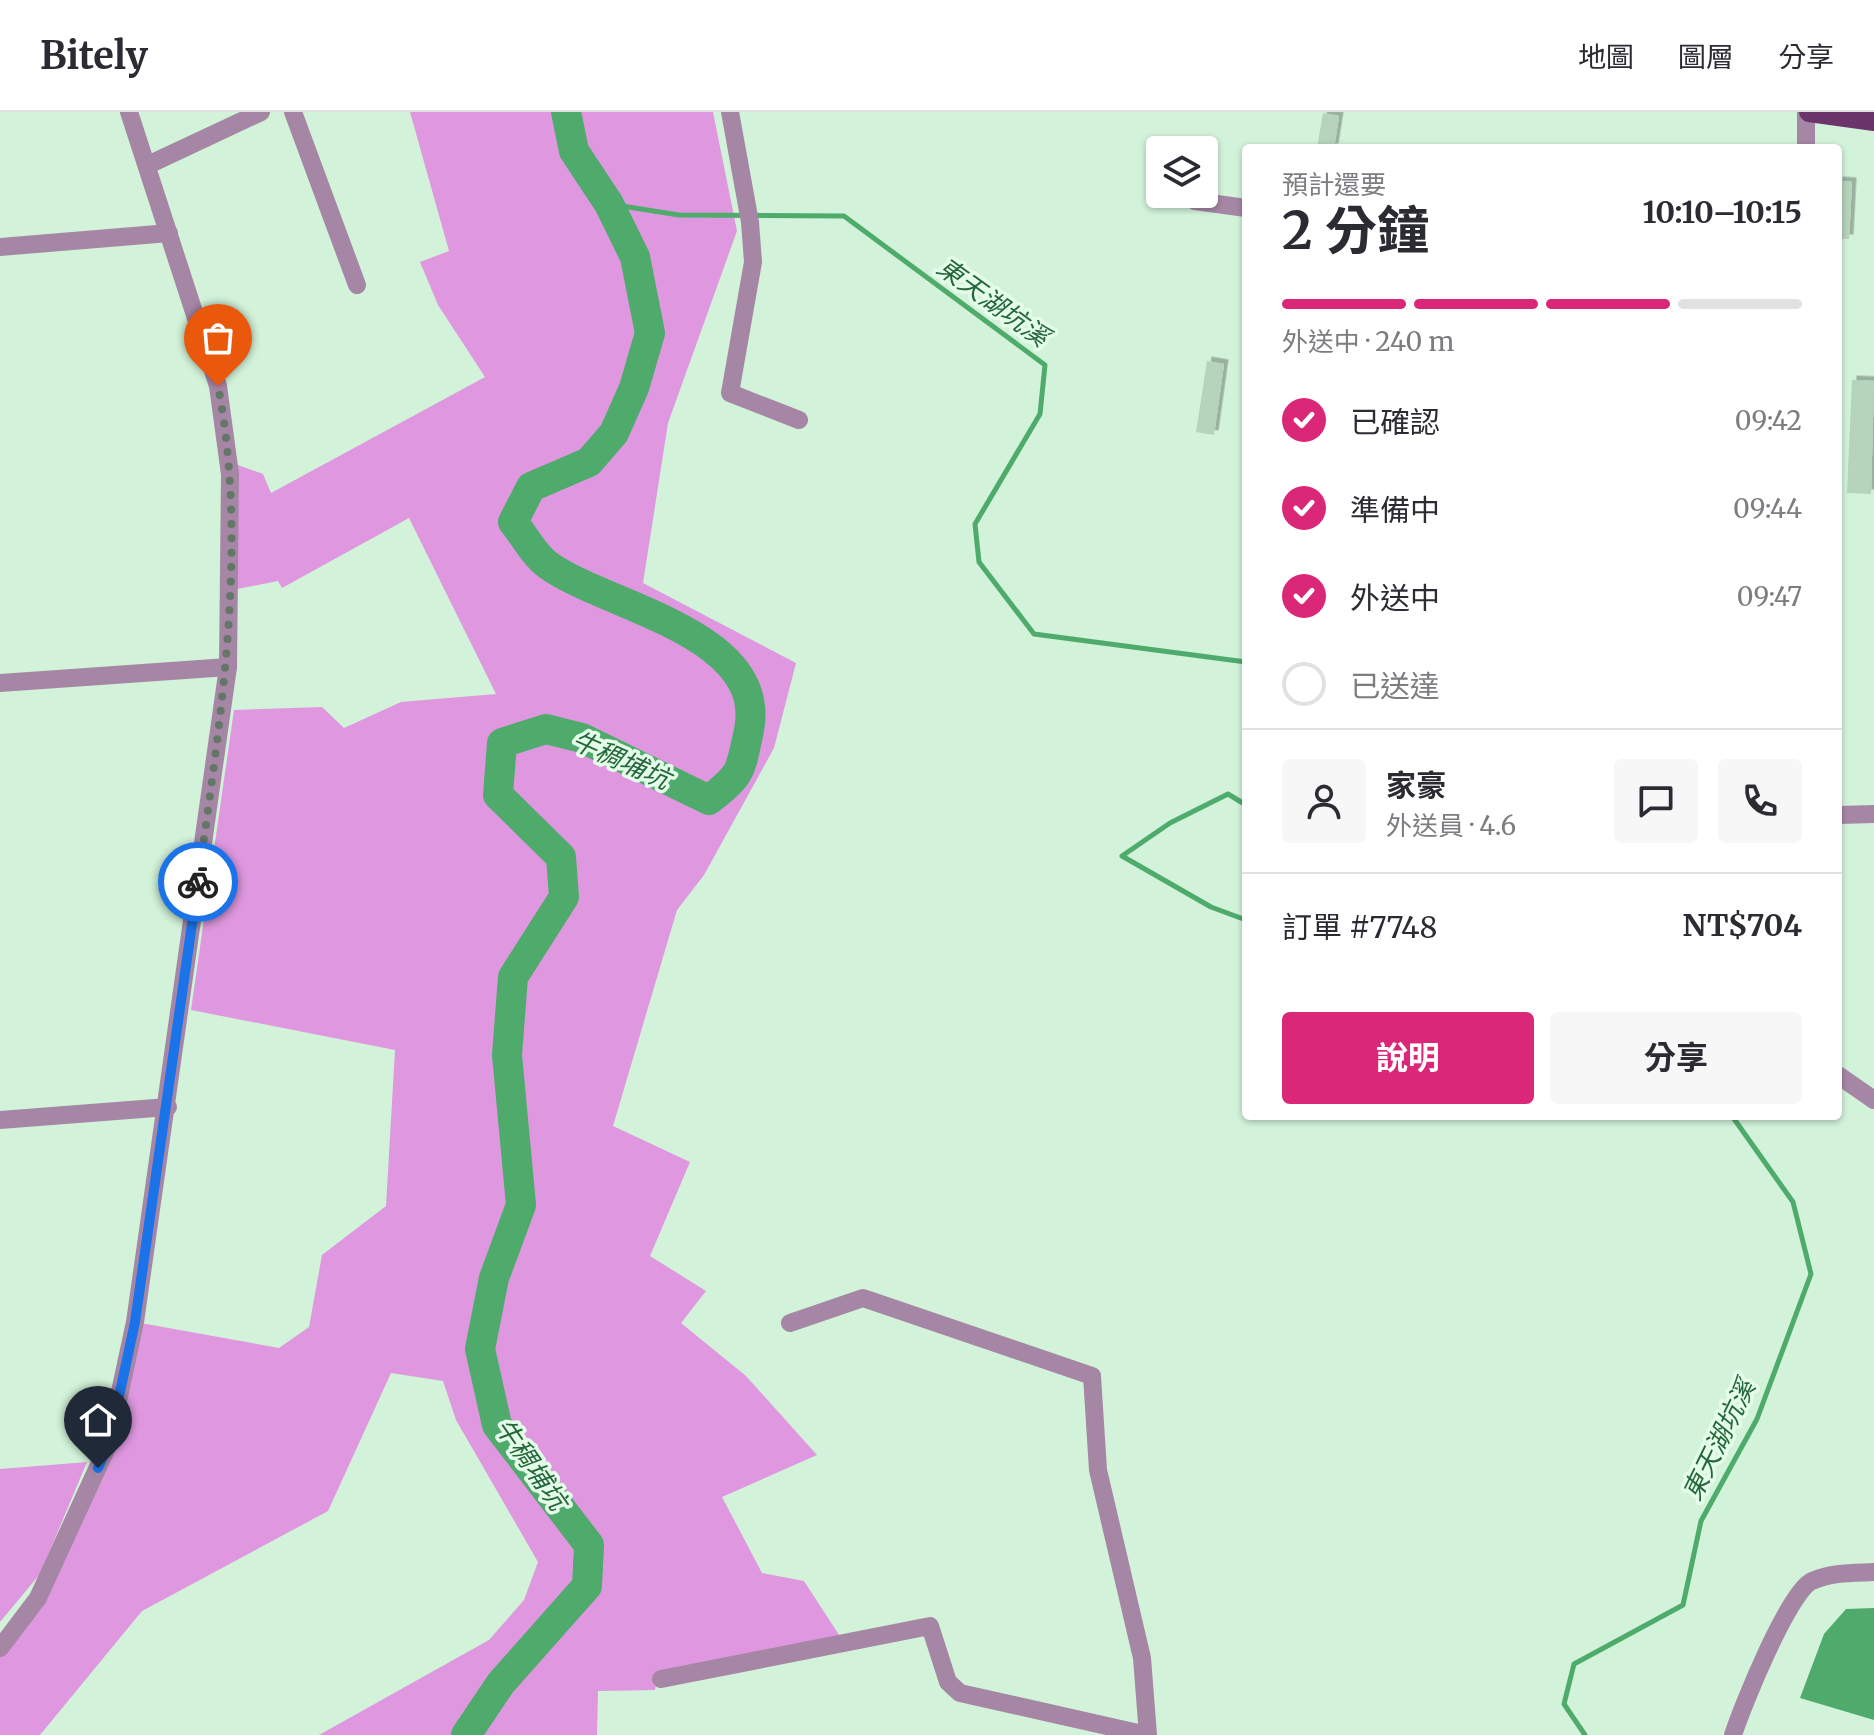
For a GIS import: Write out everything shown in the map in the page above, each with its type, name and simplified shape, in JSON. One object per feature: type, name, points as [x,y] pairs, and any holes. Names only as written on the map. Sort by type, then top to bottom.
[{"type":"main road","points":[[1808,112],[1874,121]]},
{"type":"street","points":[[0,1648],[38,1598],[109,1443],[135,1322],[168,1107],[228,667],[230,474],[218,386],[129,112]]},
{"type":"street","points":[[148,165],[261,112]]},
{"type":"street","points":[[293,112],[357,285]]},
{"type":"street","points":[[730,112],[750,222],[753,262],[730,393],[799,420]]},
{"type":"street","points":[[1806,144],[1808,112]]},
{"type":"street","points":[[1218,204],[1242,207]]},
{"type":"street","points":[[0,247],[169,233]]},
{"type":"street","points":[[0,683],[228,667]]},
{"type":"street","points":[[1842,815],[1874,814]]},
{"type":"street","points":[[1842,1078],[1874,1100]]},
{"type":"street","points":[[0,1120],[168,1107]]},
{"type":"street","points":[[661,1679],[930,1626],[948,1682],[960,1693],[1147,1735],[1142,1658],[1098,1470],[1092,1376],[863,1298],[790,1323]]},
{"type":"street","points":[[1733,1735],[1791,1603],[1809,1582],[1839,1573],[1874,1572]]},
{"type":"shaded area","points":[[410,112],[713,112],[737,231],[668,423],[643,583],[796,663],[774,748],[704,875],[677,910],[613,1126],[690,1162],[650,1256],[706,1291],[681,1323],[746,1376],[817,1455],[722,1497],[762,1573],[804,1581],[841,1638],[658,1673],[655,1690],[598,1691],[597,1735],[319,1735],[489,1640],[524,1600],[538,1562],[456,1420],[443,1381],[391,1373],[328,1511],[142,1611],[40,1735],[0,1735],[0,1656],[110,1460],[135,1322],[279,1348],[309,1327],[322,1255],[386,1206],[395,1050],[191,1010],[234,710],[322,707],[344,728],[401,702],[496,694],[409,518],[282,588],[278,581],[232,590],[235,464],[263,474],[271,493],[485,377],[438,305],[420,262],[449,251]]},
{"type":"shaded area","points":[[87,1462],[40,1574],[0,1622],[0,1469]]},
{"type":"shaded area","points":[[1874,1608],[1874,1720],[1800,1698],[1824,1634],[1846,1609]]},
{"type":"building","points":[[1323,113],[1339,116],[1335,144],[1318,144]]},
{"type":"building","points":[[1842,181],[1852,182],[1849,239],[1842,239]]},
{"type":"building","points":[[1207,361],[1224,364],[1214,435],[1196,432]]},
{"type":"building","points":[[1852,380],[1874,381],[1871,494],[1847,493]]},
{"type":"waterway","name":"牛稠埔坑","points":[[466,1735],[501,1683],[587,1586],[589,1545],[497,1425],[480,1349],[494,1278],[521,1205],[507,1055],[513,977],[564,897],[561,857],[498,795],[502,743],[546,729],[582,738],[709,800],[738,771],[749,730],[748,696],[734,669],[709,646],[677,626],[574,580],[548,565],[513,522],[531,487],[589,462],[614,433],[634,388],[650,333],[635,257],[609,204],[574,151],[566,112]]},
{"type":"waterway","name":"東天湖坑溪","points":[[609,204],[679,215],[844,216],[1045,365],[1040,414],[975,524],[979,562],[1034,634],[1242,661]]},
{"type":"waterway","name":"東天湖坑溪","points":[[1242,803],[1228,794],[1170,823],[1122,856],[1211,907],[1242,919]]},
{"type":"waterway","name":"東天湖坑溪","points":[[1585,1735],[1564,1704],[1574,1664],[1683,1605],[1701,1521],[1757,1419],[1811,1274],[1793,1202],[1735,1120]]},
{"type":"way so far","points":[[198,882],[228,667],[230,474],[218,386]]},
{"type":"route","points":[[98,1468],[109,1443],[135,1322],[198,882]]}]
